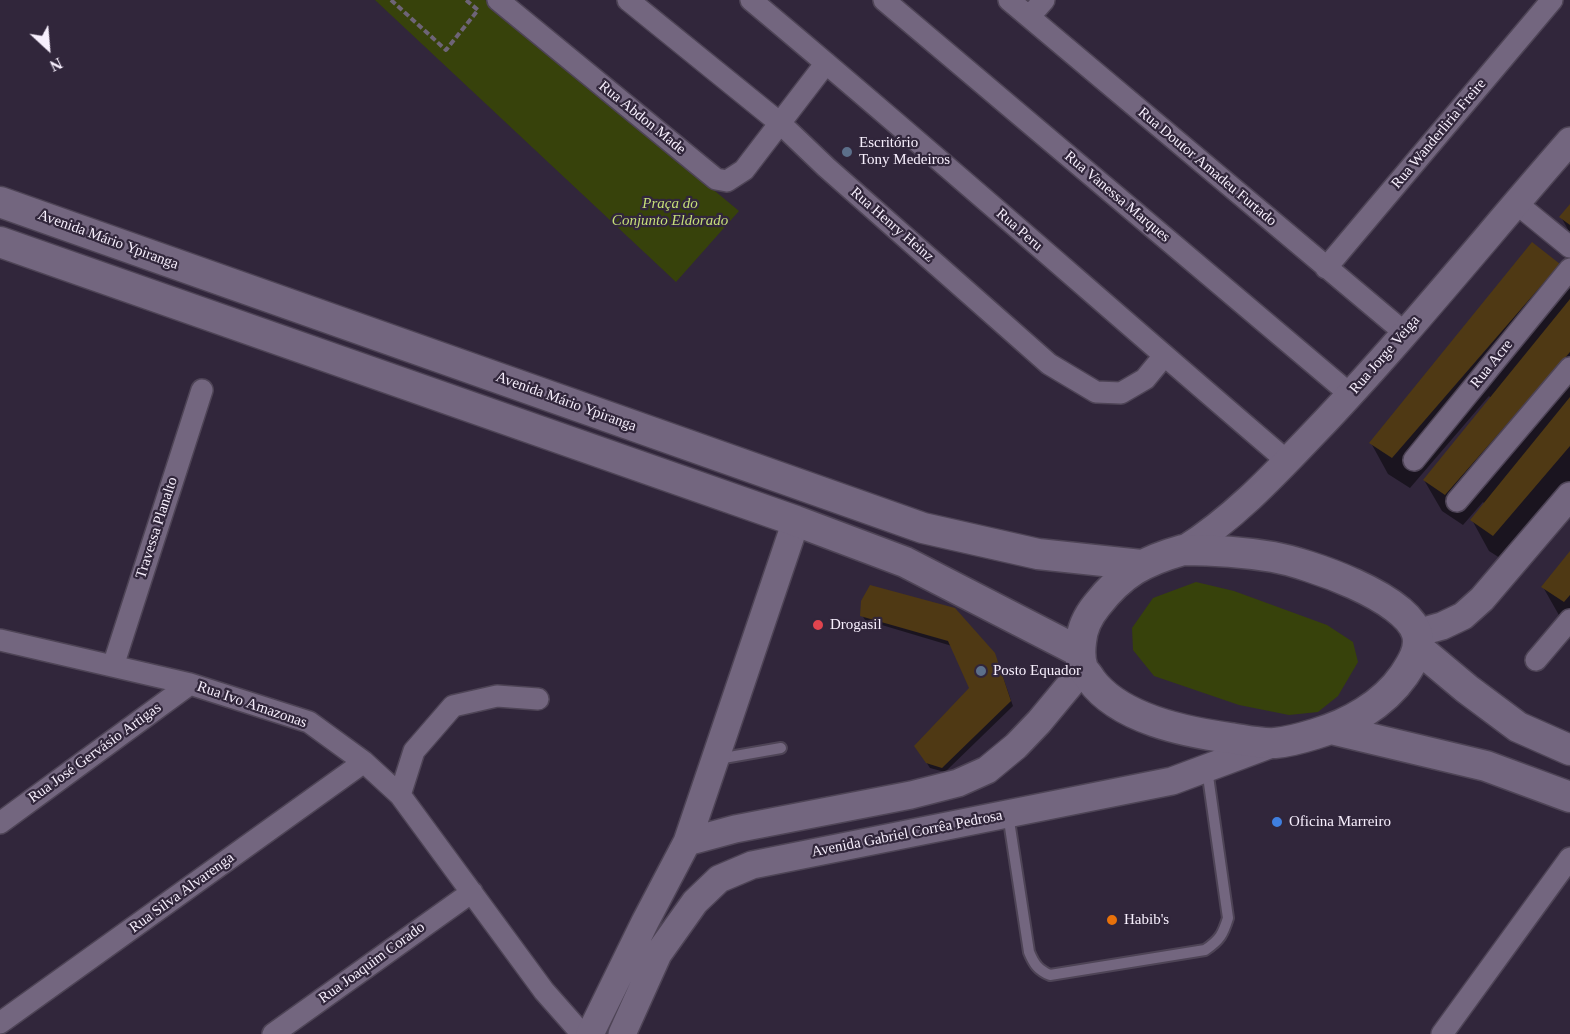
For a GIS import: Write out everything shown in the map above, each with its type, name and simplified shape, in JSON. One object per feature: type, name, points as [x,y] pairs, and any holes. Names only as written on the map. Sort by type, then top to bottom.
[{"type":"main road","name":"Avenida Mário Ypiranga","points":[[0,202],[923,528],[1038,554],[1141,565]]},
{"type":"main road","points":[[0,242],[796,521],[905,562],[1082,660]]},
{"type":"main road","points":[[1417,640],[1410,666],[1398,684],[1380,701],[1331,729],[1274,743],[1209,735],[1155,721],[1130,710],[1109,697],[1095,684],[1082,660],[1082,632],[1091,612],[1122,579],[1141,565],[1183,550],[1218,551],[1275,558],[1320,571],[1358,585],[1377,595],[1408,619],[1417,640],[1467,689],[1518,727],[1570,750]]},
{"type":"main road","points":[[1331,729],[1486,766],[1570,797]]},
{"type":"street","name":"Rua Abdon Made","points":[[498,0],[716,179],[727,181],[744,170],[826,63]]},
{"type":"street","name":"Rua Henry Heinz","points":[[628,0],[781,124],[826,167],[1049,364],[1096,392],[1120,393],[1145,379],[1164,356]]},
{"type":"street","name":"Rua Peru","points":[[751,0],[1287,461]]},
{"type":"street","name":"Rua Vanessa Marques","points":[[884,0],[1351,395]]},
{"type":"street","name":"Rua Doutor Amadeu Furtado","points":[[1010,0],[1405,333]]},
{"type":"street","points":[[1029,17],[1044,0]]},
{"type":"street","name":"Rua Wanderliria Freire","points":[[1326,268],[1552,0]]},
{"type":"street","name":"Rua Jorge Veiga","points":[[1183,550],[1205,537],[1226,520],[1351,395],[1570,141]]},
{"type":"street","points":[[1516,203],[1570,247]]},
{"type":"street","name":"Rua Acre","points":[[1414,459],[1570,269]]},
{"type":"street","points":[[1457,501],[1570,368]]},
{"type":"street","name":"Travessa Planalto","points":[[113,666],[202,390]]},
{"type":"street","points":[[1417,640],[1463,616],[1482,599],[1570,496]]},
{"type":"street","points":[[590,1034],[687,842],[796,521]]},
{"type":"street","points":[[1536,660],[1570,621]]},
{"type":"street","name":"Rua Ivo Amazonas","points":[[0,640],[189,684],[309,722],[364,762],[400,795],[544,991],[582,1034]]},
{"type":"street","points":[[687,842],[735,829],[911,795],[958,783],[987,770],[1016,746],[1039,722],[1082,660]]},
{"type":"street","name":"Rua José Gervásio Artigas","points":[[0,823],[189,684]]},
{"type":"street","points":[[400,795],[414,751],[453,706],[497,696],[538,699]]},
{"type":"street","name":"Avenida Gabriel Corrêa Pedrosa","points":[[622,1034],[658,954],[695,902],[719,879],[752,865],[1172,780],[1274,743]]},
{"type":"street","name":"Rua Silva Alvarenga","points":[[0,1023],[364,762]]},
{"type":"street","points":[[1442,1034],[1570,858]]},
{"type":"street","name":"Rua Joaquim Corado","points":[[273,1034],[472,891]]},
{"type":"lane","points":[[715,759],[781,748]]},
{"type":"lane","points":[[1008,813],[1029,952],[1040,971],[1050,975],[1205,950],[1217,942],[1228,918],[1206,768]]},
{"type":"path","points":[[391,0],[446,50],[478,10],[466,0]]},
{"type":"green space","name":"Praça do Conjunto Eldorado","points":[[375,0],[485,0],[739,211],[676,282]]},
{"type":"green space","points":[[1196,582],[1234,591],[1327,625],[1353,642],[1358,662],[1338,696],[1318,712],[1289,715],[1239,705],[1154,676],[1133,650],[1132,628],[1153,598]]},
{"type":"building","points":[[1570,204],[1570,225],[1559,217]]},
{"type":"building","points":[[1532,242],[1560,264],[1392,458],[1369,443]]},
{"type":"building","points":[[1570,299],[1570,352],[1445,495],[1423,480]]},
{"type":"building","points":[[1570,397],[1570,446],[1493,536],[1470,520]]},
{"type":"building","points":[[1570,551],[1570,595],[1564,602],[1541,587]]},
{"type":"building","name":"Posto Equador","points":[[870,585],[955,608],[995,653],[1011,701],[942,768],[926,763],[914,746],[969,688],[948,641],[860,616],[861,601]]},
{"type":"place","name":"Escritório Tony Medeiros","points":[[847,152]]},
{"type":"place","name":"Drogasil","points":[[818,625]]},
{"type":"place","name":"Posto Equador","points":[[981,671]]},
{"type":"place","name":"Oficina Marreiro","points":[[1277,822]]},
{"type":"place","name":"Habib's","points":[[1112,920]]}]
